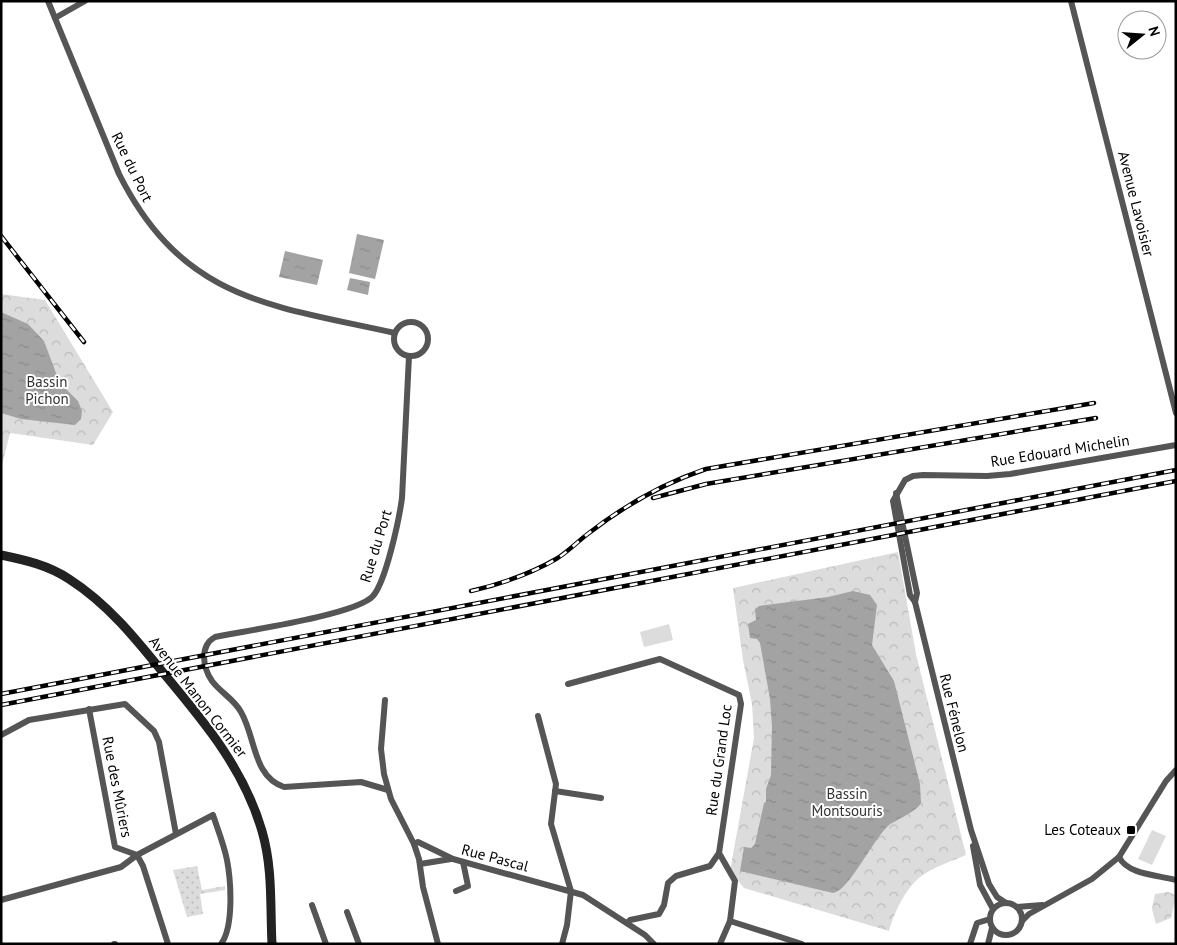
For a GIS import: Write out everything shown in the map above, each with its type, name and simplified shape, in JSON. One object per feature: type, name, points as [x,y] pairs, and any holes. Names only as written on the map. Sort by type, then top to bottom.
[{"type":"street","name":"Rue du Port","points":[[48,1],[119,174],[131,198],[165,244],[210,279],[249,298],[395,333]]},
{"type":"street","points":[[55,18],[85,1]]},
{"type":"street","name":"Avenue Lavoisier","points":[[1071,1],[1176,413]]},
{"type":"street","points":[[408,322],[419,324],[427,333],[427,344],[424,350],[415,356],[409,356],[396,348],[395,333],[398,328],[408,322]]},
{"type":"street","name":"Rue du Port","points":[[388,790],[361,782],[284,786],[273,783],[262,768],[242,713],[208,673],[203,651],[208,640],[215,637],[338,612],[360,605],[374,595],[396,527],[402,498],[409,356]]},
{"type":"street","name":"Rue Edouard Michelin","points":[[896,493],[905,480],[913,476],[1010,474],[1176,445]]},
{"type":"street","name":"Rue Fénelon","points":[[896,493],[917,593],[915,602],[971,830],[989,884],[997,897],[1006,903]]},
{"type":"street","name":"Avenue Manon Cormier","points":[[1,555],[40,564],[54,570],[90,594],[108,609],[128,630],[224,748],[251,799],[270,862],[271,944]]},
{"type":"street","name":"Rue du Grand Loc","points":[[568,684],[660,659],[739,695],[741,704],[719,853]]},
{"type":"street","points":[[385,700],[381,750],[388,790],[414,844],[438,944]]},
{"type":"street","points":[[1,735],[28,720],[125,704],[154,731],[158,742],[176,834]]},
{"type":"street","name":"Rue des Mûriers","points":[[89,710],[115,847],[137,855]]},
{"type":"street","points":[[538,716],[556,784],[551,824],[571,891],[568,925],[562,944]]},
{"type":"street","points":[[988,944],[999,934],[1014,933],[1029,914],[1057,900],[1102,872],[1118,857],[1166,781],[1176,770]]},
{"type":"street","points":[[555,791],[600,798]]},
{"type":"street","points":[[1,900],[121,867],[137,855],[213,816],[227,860],[230,900],[227,936],[221,944]]},
{"type":"street","name":"Rue Fénelon","points":[[971,830],[980,885],[993,909]]},
{"type":"street","name":"Rue Pascal","points":[[414,844],[418,842],[452,859],[583,895],[627,923],[654,944]]},
{"type":"street","points":[[627,923],[630,920],[659,914],[664,905],[668,883],[676,876],[710,866],[719,853],[734,881],[730,922],[720,944]]},
{"type":"street","points":[[137,855],[143,866],[168,944]]},
{"type":"street","points":[[1118,857],[1134,870],[1176,880]]},
{"type":"street","points":[[420,864],[452,859]]},
{"type":"street","points":[[456,891],[468,886],[463,862]]},
{"type":"street","points":[[988,944],[992,928],[990,919],[993,909],[1006,903],[1017,907],[1043,905],[1057,900]]},
{"type":"street","points":[[312,906],[326,944]]},
{"type":"street","points":[[1017,907],[1022,921]]},
{"type":"street","points":[[348,912],[359,944]]},
{"type":"street","points":[[970,944],[977,923],[990,919]]},
{"type":"street","points":[[730,922],[802,944]]},
{"type":"street","points":[[992,928],[999,934]]},
{"type":"green space","name":"Bassin Pichon","points":[[1,294],[45,300],[113,412],[93,445],[10,433],[1,469]]},
{"type":"green space","name":"Bassin Montsouris","points":[[898,552],[916,654],[966,855],[933,869],[917,880],[902,900],[889,931],[744,888],[730,871],[754,738],[752,704],[743,660],[733,588]]},
{"type":"green space","points":[[669,624],[673,640],[644,647],[640,632]]},
{"type":"green space","points":[[1152,830],[1166,836],[1152,865],[1138,859]]},
{"type":"green space","points":[[197,866],[202,890],[225,886],[225,890],[200,894],[203,914],[187,917],[173,870]]},
{"type":"green space","points":[[1168,892],[1176,895],[1171,918],[1156,924],[1152,909],[1155,894]]},
{"type":"water","points":[[357,234],[384,240],[375,279],[349,273]]},
{"type":"water","points":[[285,251],[323,260],[317,285],[279,277]]},
{"type":"water","points":[[350,278],[370,282],[368,295],[347,290]]},
{"type":"water","name":"Bassin Pichon","points":[[1,312],[28,324],[44,341],[56,373],[65,388],[78,401],[82,411],[81,419],[75,425],[21,419],[1,413]]},
{"type":"water","name":"Bassin Montsouris","points":[[853,591],[870,595],[877,605],[872,645],[894,681],[920,784],[921,803],[911,812],[889,825],[846,884],[833,893],[740,871],[744,847],[751,848],[755,844],[764,803],[766,802],[766,789],[771,775],[772,726],[770,699],[760,643],[757,639],[750,638],[748,624],[756,620],[755,609],[759,606],[828,597]]},
{"type":"railway","points":[[1,236],[84,342]]},
{"type":"railway","points":[[471,591],[515,578],[546,564],[569,550],[602,523],[630,505],[660,488],[706,469],[1094,403]]},
{"type":"railway","points":[[653,498],[706,484],[1096,418]]},
{"type":"railway","points":[[1,694],[1176,470]]},
{"type":"railway","points":[[1,705],[1176,481]]},
{"type":"place","name":"Les Coteaux","points":[[1131,830]]}]
